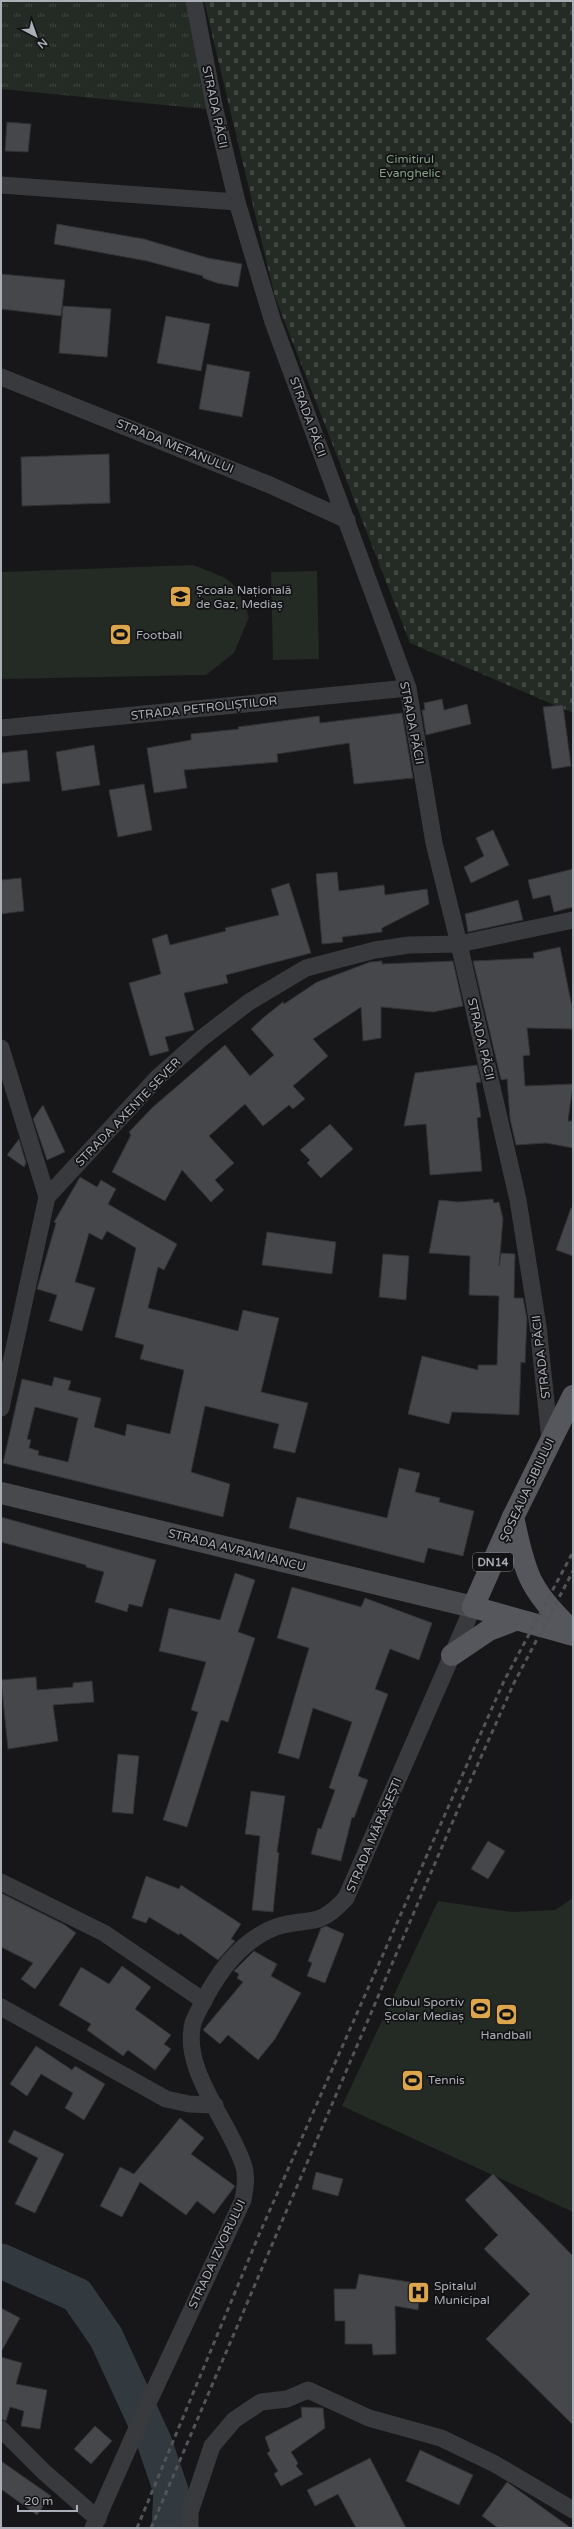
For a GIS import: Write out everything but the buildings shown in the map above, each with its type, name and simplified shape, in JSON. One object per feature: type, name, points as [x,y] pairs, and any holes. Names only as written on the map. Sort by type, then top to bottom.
[{"type":"main road","name":"ȘOSEAUA SIBIULUI","points":[[473,1607],[513,1517],[573,1396]]},
{"type":"main road","name":"STRADA AVRAM IANCU","points":[[1,1493],[473,1607]]},
{"type":"main road","name":"DN14","points":[[513,1517],[521,1552],[532,1582],[549,1606],[573,1634]]},
{"type":"main road","name":"DN14","points":[[473,1607],[515,1620],[573,1634]]},
{"type":"main road","points":[[452,1654],[489,1630],[515,1620]]},
{"type":"street","name":"STRADA PĂCII","points":[[194,1],[215,110],[237,202],[273,322],[408,688],[434,843],[459,944],[518,1200],[538,1326],[550,1440]]},
{"type":"street","points":[[1,185],[237,202]]},
{"type":"street","name":"STRADA METANULUI","points":[[1,377],[270,485],[347,520]]},
{"type":"street","name":"STRADA PETROLIȘTILOR","points":[[1,728],[408,688]]},
{"type":"street","name":"STRADA AXENTE SEVER","points":[[47,1197],[158,1077],[202,1038],[249,1002],[306,968],[375,950],[409,945],[459,944],[573,920]]},
{"type":"street","points":[[1,1048],[47,1197],[1,1408]]},
{"type":"street","name":"STRADA MĂRĂȘEȘTI","points":[[204,2001],[221,1972],[238,1952],[261,1933],[278,1927],[317,1921],[334,1912],[346,1898],[473,1607]]},
{"type":"street","points":[[1,1882],[104,1933],[204,2001]]},
{"type":"street","name":"STRADA IZVORULUI","points":[[95,2523],[149,2401],[243,2200],[246,2185],[245,2168],[215,2105],[198,2075],[192,2048],[193,2024],[204,2001]]},
{"type":"street","points":[[1,2007],[166,2099],[189,2104],[215,2105]]},
{"type":"street","points":[[190,2528],[190,2512],[212,2446],[221,2435],[234,2420],[261,2402],[287,2399],[308,2390],[369,2418],[441,2438],[495,2464],[573,2510]]},
{"type":"street","points":[[1,2429],[95,2523]]},
{"type":"green space","points":[[1,1],[194,1],[215,110],[1,89]]},
{"type":"green space","name":"Cimitirul Evanghelic","points":[[204,1],[573,1],[573,713],[410,643],[275,297]]},
{"type":"green space","name":"Football","points":[[193,565],[224,577],[230,582],[240,594],[249,617],[234,653],[206,675],[1,679],[1,572]]},
{"type":"green space","points":[[317,571],[319,659],[273,660],[271,572]]},
{"type":"green space","name":"Clubul Sportiv Școlar Mediaș","points":[[573,1898],[573,2212],[342,2106],[438,1901],[512,1912],[555,1910]]},
{"type":"waterway","points":[[1,2261],[77,2295],[106,2337],[154,2441],[171,2491],[169,2528]]},
{"type":"railway","points":[[137,2528],[258,2237],[504,1681],[573,1552]]},
{"type":"railway","points":[[151,2528],[465,1793],[514,1683],[573,1571]]},
{"type":"place","name":"Școala Națională de Gaz, Mediaș","points":[[180,597]]},
{"type":"place","name":"Football","points":[[121,635]]},
{"type":"place","name":"Clubul Sportiv Școlar Mediaș","points":[[480,2009]]},
{"type":"place","name":"Handball","points":[[506,2014]]},
{"type":"place","name":"Tennis","points":[[412,2080]]},
{"type":"place","name":"Spitalul Municipal","points":[[418,2293]]}]
